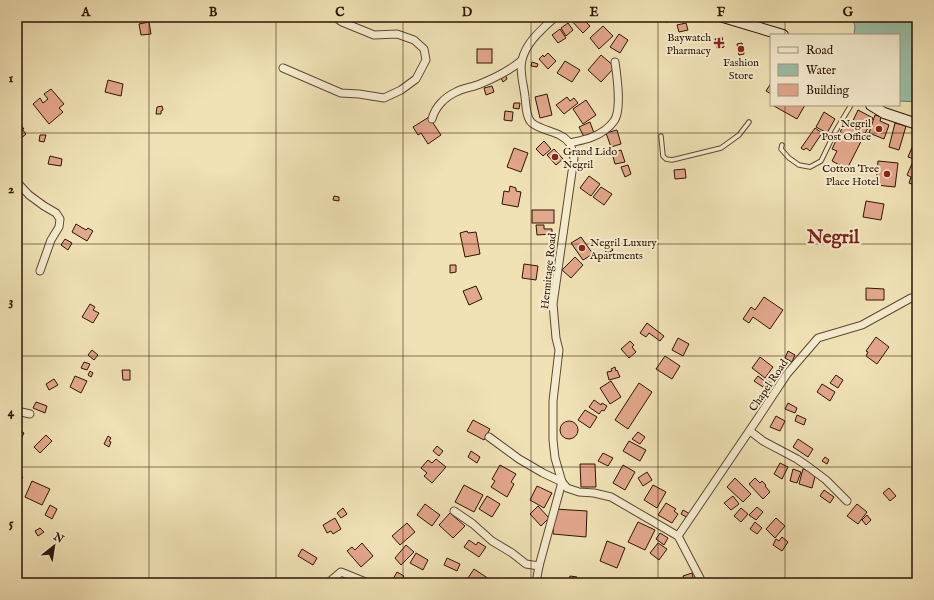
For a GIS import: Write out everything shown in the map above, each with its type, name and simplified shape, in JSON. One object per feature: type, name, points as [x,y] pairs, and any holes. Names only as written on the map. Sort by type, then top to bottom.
[{"type":"main road","points":[[723,17],[780,34]]},
{"type":"main road","points":[[873,106],[884,113],[917,124]]},
{"type":"street","points":[[283,68],[341,93],[384,98],[401,90],[416,79],[426,60],[424,49],[414,40],[397,34],[374,35],[342,22],[335,17]]},
{"type":"street","points":[[432,119],[440,103],[456,92],[478,85],[514,67],[521,61],[529,44],[536,35],[554,17]]},
{"type":"street","points":[[521,61],[527,112],[531,122],[542,129],[561,135],[570,144],[591,138],[605,130],[615,120],[618,106],[618,83],[615,62]]},
{"type":"street","name":"Hermitage Road","points":[[536,583],[539,566],[562,482],[553,440],[553,401],[559,350],[556,338],[553,304],[574,158],[570,144]]},
{"type":"street","points":[[17,182],[29,195],[56,213],[60,219],[59,227],[51,240],[40,271]]},
{"type":"street","name":"Chapel Road","points":[[678,536],[787,374],[818,338],[862,325],[911,298],[917,297]]},
{"type":"street","points":[[17,411],[30,414]]},
{"type":"street","points":[[750,431],[763,441],[797,459],[810,468],[826,480],[846,501]]},
{"type":"street","points":[[489,437],[519,459],[562,482],[567,488],[579,492],[594,493],[611,497],[678,536],[700,578],[701,583]]},
{"type":"street","points":[[454,511],[526,564],[539,566]]},
{"type":"street","points":[[328,583],[341,572],[368,583]]},
{"type":"lane","points":[[782,145],[781,149],[785,154],[799,165],[810,167],[821,161],[835,132],[850,106]]},
{"type":"lane","points":[[662,136],[663,156],[666,159],[672,160],[721,148],[739,135],[749,122]]},
{"type":"water","points":[[852,17],[917,17],[917,102],[900,101],[900,34],[854,34],[855,26]]},
{"type":"building","points":[[581,17],[590,26],[583,33],[569,18]]},
{"type":"building","points":[[665,17],[677,17],[677,20],[666,22]]},
{"type":"building","points":[[149,22],[151,34],[141,35],[139,24]]},
{"type":"building","points":[[568,23],[573,30],[566,36],[561,28]]},
{"type":"building","points":[[686,23],[688,30],[679,32],[677,25]]},
{"type":"building","points":[[603,26],[613,36],[599,49],[590,38]]},
{"type":"building","points":[[560,29],[566,38],[558,43],[552,35]]},
{"type":"building","points":[[619,34],[628,40],[620,53],[610,47]]},
{"type":"building","name":"Baywatch Pharmacy","points":[[722,37],[724,47],[717,49],[715,39]]},
{"type":"building","name":"Fashion Store","points":[[742,43],[744,54],[739,55],[737,44]]},
{"type":"building","points":[[477,49],[492,49],[492,63],[477,63]]},
{"type":"building","points":[[548,53],[556,61],[548,69],[539,59]]},
{"type":"building","points":[[601,55],[615,67],[601,82],[588,70]]},
{"type":"building","points":[[565,61],[580,70],[572,82],[557,73]]},
{"type":"building","points":[[532,62],[538,64],[537,67],[531,66]]},
{"type":"building","points":[[505,74],[507,79],[503,82],[500,76]]},
{"type":"building","points":[[108,80],[123,84],[121,96],[105,92]]},
{"type":"building","points":[[770,85],[770,93],[766,91]]},
{"type":"building","points":[[492,86],[494,92],[486,95],[484,88]]},
{"type":"building","points":[[51,89],[64,104],[59,108],[63,112],[49,124],[33,104],[40,98],[43,103],[48,99],[44,94]]},
{"type":"building","points":[[547,94],[552,115],[540,118],[535,97]]},
{"type":"building","points":[[567,97],[570,101],[574,98],[578,103],[564,114],[556,105]]},
{"type":"building","points":[[586,100],[596,115],[583,124],[573,109]]},
{"type":"building","points":[[514,103],[520,103],[519,109],[513,108]]},
{"type":"building","points":[[162,106],[163,110],[161,111],[161,114],[156,114],[157,107]]},
{"type":"building","points":[[774,106],[804,106],[797,119]]},
{"type":"building","points":[[858,110],[873,118],[847,169],[832,161],[837,151],[832,149],[845,122],[851,125]]},
{"type":"building","points":[[505,111],[513,112],[512,121],[504,120]]},
{"type":"building","points":[[824,112],[835,119],[827,133],[816,127]]},
{"type":"building","name":"Negril Post Office","points":[[875,115],[881,117],[880,121],[889,125],[884,139],[869,133]]},
{"type":"building","points":[[429,117],[441,135],[428,144],[421,133],[418,135],[413,127]]},
{"type":"building","points":[[17,120],[26,134],[18,141],[17,140]]},
{"type":"building","points":[[590,122],[594,133],[584,137],[579,127]]},
{"type":"building","points":[[895,123],[906,126],[899,150],[889,147]]},
{"type":"building","points":[[815,128],[822,133],[810,151],[806,148],[804,150],[801,148]]},
{"type":"building","points":[[617,130],[621,144],[611,147],[606,133]]},
{"type":"building","points":[[40,135],[46,135],[44,142],[39,141]]},
{"type":"building","name":"Grand Lido Negril","points":[[544,141],[551,149],[543,156],[536,149]]},
{"type":"building","points":[[917,143],[917,186],[909,183],[911,177],[907,175],[914,159],[908,157],[913,145]]},
{"type":"building","points":[[514,148],[528,153],[521,172],[507,167]]},
{"type":"building","name":"Grand Lido Negril","points":[[554,149],[563,159],[556,165],[547,155]]},
{"type":"building","points":[[621,150],[625,162],[615,164],[612,153]]},
{"type":"building","points":[[50,156],[62,159],[61,166],[48,164]]},
{"type":"building","name":"Cotton Tree Place Hotel","points":[[878,161],[898,163],[895,187],[876,185]]},
{"type":"building","points":[[628,165],[631,174],[625,177],[621,167]]},
{"type":"building","points":[[685,169],[686,178],[675,179],[674,170]]},
{"type":"building","points":[[589,176],[600,184],[591,196],[580,188]]},
{"type":"building","points":[[510,186],[516,188],[516,191],[521,192],[518,207],[502,204],[504,191],[509,192]]},
{"type":"building","points":[[601,187],[612,194],[604,205],[593,197]]},
{"type":"building","points":[[334,196],[339,197],[339,201],[333,200]]},
{"type":"building","points":[[866,201],[884,204],[881,220],[863,217]]},
{"type":"building","points":[[532,210],[554,210],[554,223],[532,223]]},
{"type":"building","points":[[76,224],[86,230],[88,228],[93,231],[87,241],[72,232]]},
{"type":"building","points":[[536,225],[544,225],[544,229],[552,229],[552,234],[537,235]]},
{"type":"building","points":[[467,231],[468,233],[476,232],[480,254],[465,257],[460,233]]},
{"type":"building","name":"Negril Luxury Apartments","points":[[581,237],[593,254],[583,260],[571,243]]},
{"type":"building","points":[[65,239],[72,243],[68,250],[61,245]]},
{"type":"building","points":[[610,246],[613,250],[607,254],[605,250]]},
{"type":"building","points":[[575,257],[583,265],[571,278],[562,270]]},
{"type":"building","points":[[524,264],[538,266],[536,280],[522,278]]},
{"type":"building","points":[[450,265],[456,265],[456,272],[450,273]]},
{"type":"building","points":[[476,286],[482,299],[469,305],[463,291]]},
{"type":"building","points":[[866,288],[884,289],[884,300],[866,300]]},
{"type":"building","points":[[764,297],[783,310],[770,329],[753,317],[749,323],[743,319],[751,307],[755,310]]},
{"type":"building","points":[[90,304],[95,307],[93,310],[99,313],[93,323],[82,317]]},
{"type":"building","points":[[647,323],[664,336],[660,341],[649,333],[646,337],[640,333]]},
{"type":"building","points":[[876,337],[889,347],[877,364],[866,356],[868,352],[866,351]]},
{"type":"building","points":[[678,338],[689,344],[683,356],[672,350]]},
{"type":"building","points":[[630,341],[634,345],[632,347],[636,352],[629,358],[621,349]]},
{"type":"building","points":[[92,350],[98,355],[94,360],[88,355]]},
{"type":"building","points":[[788,351],[795,355],[792,362],[785,358]]},
{"type":"building","points":[[665,356],[680,366],[672,379],[656,369]]},
{"type":"building","points":[[760,357],[773,367],[765,378],[752,368]]},
{"type":"building","points":[[84,362],[90,364],[87,370],[81,368]]},
{"type":"building","points":[[615,367],[620,377],[609,380],[607,372],[612,371],[611,369]]},
{"type":"building","points":[[122,370],[130,370],[130,380],[123,380]]},
{"type":"building","points":[[90,371],[93,373],[91,377],[88,375]]},
{"type":"building","points":[[770,374],[776,378],[772,384],[766,379]]},
{"type":"building","points":[[836,375],[843,380],[838,388],[830,383]]},
{"type":"building","points":[[75,376],[87,381],[81,393],[70,387]]},
{"type":"building","points":[[758,376],[766,382],[763,387],[754,381]]},
{"type":"building","points":[[54,379],[58,385],[49,390],[46,384]]},
{"type":"building","points":[[611,381],[621,397],[610,404],[600,388]]},
{"type":"building","points":[[639,383],[652,392],[628,429],[615,420]]},
{"type":"building","points":[[822,384],[835,392],[830,401],[817,392]]},
{"type":"building","points":[[594,400],[601,405],[602,403],[607,406],[604,411],[602,410],[599,414],[589,407]]},
{"type":"building","points":[[36,402],[47,406],[45,413],[33,408]]},
{"type":"building","points":[[788,403],[797,408],[795,413],[785,409]]},
{"type":"building","points":[[585,410],[597,417],[590,428],[578,420]]},
{"type":"building","points":[[797,415],[806,419],[804,425],[795,421]]},
{"type":"building","points":[[776,416],[785,421],[780,431],[770,427]]},
{"type":"building","points":[[473,420],[490,429],[484,440],[467,431]]},
{"type":"building","points":[[569,421],[575,424],[578,430],[575,436],[569,439],[563,436],[560,430],[563,424]]},
{"type":"building","points":[[17,428],[24,433],[21,439],[17,437]]},
{"type":"building","points":[[638,432],[645,437],[640,444],[632,439]]},
{"type":"building","points":[[46,435],[52,441],[40,453],[34,447]]},
{"type":"building","points":[[108,436],[111,438],[109,441],[111,442],[109,447],[104,444]]},
{"type":"building","points":[[798,439],[813,449],[808,457],[793,447]]},
{"type":"building","points":[[629,441],[646,450],[640,461],[623,451]]},
{"type":"building","points":[[437,446],[443,451],[439,456],[433,451]]},
{"type":"building","points":[[471,451],[480,457],[477,463],[468,457]]},
{"type":"building","points":[[603,453],[613,458],[608,466],[598,461]]},
{"type":"building","points":[[825,457],[829,460],[827,464],[822,461]]},
{"type":"building","points":[[436,459],[446,467],[432,483],[424,476],[427,473],[421,468],[428,460],[432,463]]},
{"type":"building","points":[[780,463],[788,467],[782,479],[774,474]]},
{"type":"building","points":[[580,464],[595,464],[596,487],[581,487]]},
{"type":"building","points":[[500,465],[516,474],[511,482],[514,484],[507,497],[491,487],[495,481],[492,479]]},
{"type":"building","points":[[623,465],[635,472],[625,490],[613,483]]},
{"type":"building","points":[[793,469],[801,472],[797,483],[790,481]]},
{"type":"building","points":[[803,469],[816,473],[812,488],[799,484]]},
{"type":"building","points":[[647,472],[652,480],[643,486],[638,478]]},
{"type":"building","points":[[17,473],[23,477],[17,485]]},
{"type":"building","points":[[735,478],[751,494],[743,502],[727,487]]},
{"type":"building","points":[[755,478],[760,483],[762,481],[770,492],[763,499],[749,484]]},
{"type":"building","points":[[32,481],[50,489],[42,505],[25,497]]},
{"type":"building","points":[[464,485],[483,495],[474,512],[455,502]]},
{"type":"building","points":[[653,485],[666,492],[657,508],[644,500]]},
{"type":"building","points":[[537,486],[552,493],[544,508],[530,500]]},
{"type":"building","points":[[889,488],[896,496],[890,501],[883,493]]},
{"type":"building","points":[[824,490],[834,497],[830,503],[820,496]]},
{"type":"building","points":[[487,496],[500,504],[492,517],[479,509]]},
{"type":"building","points":[[733,496],[739,504],[731,510],[724,503]]},
{"type":"building","points":[[666,503],[676,509],[674,511],[678,514],[672,523],[658,515]]},
{"type":"building","points":[[425,504],[440,515],[432,526],[417,515]]},
{"type":"building","points":[[857,504],[867,512],[858,524],[847,516]]},
{"type":"building","points":[[50,505],[57,509],[52,519],[45,515]]},
{"type":"building","points":[[538,506],[549,518],[541,526],[530,514]]},
{"type":"building","points":[[757,507],[763,512],[756,520],[749,515]]},
{"type":"building","points":[[343,508],[347,514],[341,518],[337,513]]},
{"type":"building","points":[[741,508],[748,514],[741,522],[734,516]]},
{"type":"building","points":[[555,509],[587,511],[586,537],[553,534]]},
{"type":"building","points":[[683,510],[690,514],[688,518],[681,514]]},
{"type":"building","points":[[450,513],[465,526],[453,538],[439,525]]},
{"type":"building","points":[[867,515],[871,520],[866,525],[862,520]]},
{"type":"building","points":[[335,518],[341,529],[333,534],[331,531],[327,533],[323,525]]},
{"type":"building","points":[[776,518],[785,526],[775,538],[766,529]]},
{"type":"building","points":[[638,522],[655,530],[645,550],[628,542]]},
{"type":"building","points":[[755,522],[762,528],[757,534],[750,529]]},
{"type":"building","points":[[407,523],[415,532],[400,545],[392,536]]},
{"type":"building","points":[[40,528],[44,532],[38,536],[35,531]]},
{"type":"building","points":[[660,533],[668,538],[664,545],[656,539]]},
{"type":"building","points":[[17,534],[21,540],[17,543]]},
{"type":"building","points":[[782,537],[788,542],[782,551],[773,545],[776,539],[779,541]]},
{"type":"building","points":[[469,540],[476,545],[478,542],[486,547],[479,557],[464,547]]},
{"type":"building","points":[[607,541],[625,548],[617,568],[600,561]]},
{"type":"building","points":[[362,543],[373,556],[361,567],[347,551],[352,547],[355,550]]},
{"type":"building","points":[[658,543],[667,549],[659,560],[650,553]]},
{"type":"building","points":[[406,545],[414,552],[401,565],[395,558]]},
{"type":"building","points":[[302,549],[317,558],[313,565],[298,556]]},
{"type":"building","points":[[416,553],[428,560],[423,570],[410,563]]},
{"type":"building","points":[[447,558],[460,564],[457,571],[444,565]]},
{"type":"building","points":[[474,569],[489,579],[486,583],[469,583],[466,581]]},
{"type":"building","points":[[397,572],[404,576],[399,583],[393,579]]},
{"type":"building","points":[[692,573],[694,581],[685,583],[683,576]]},
{"type":"building","points":[[570,576],[577,577],[576,583],[568,583]]},
{"type":"building","points":[[635,579],[638,583],[630,583]]},
{"type":"place","name":"Baywatch Pharmacy","points":[[719,43]]},
{"type":"place","name":"Fashion Store","points":[[741,49]]},
{"type":"place","name":"Negril Post Office","points":[[879,129]]},
{"type":"place","name":"Grand Lido Negril","points":[[555,157]]},
{"type":"place","name":"Cotton Tree Place Hotel","points":[[887,174]]},
{"type":"place","name":"Negril Luxury Apartments","points":[[582,248]]},
{"type":"district","name":"Negril","points":[[833,236]]}]
